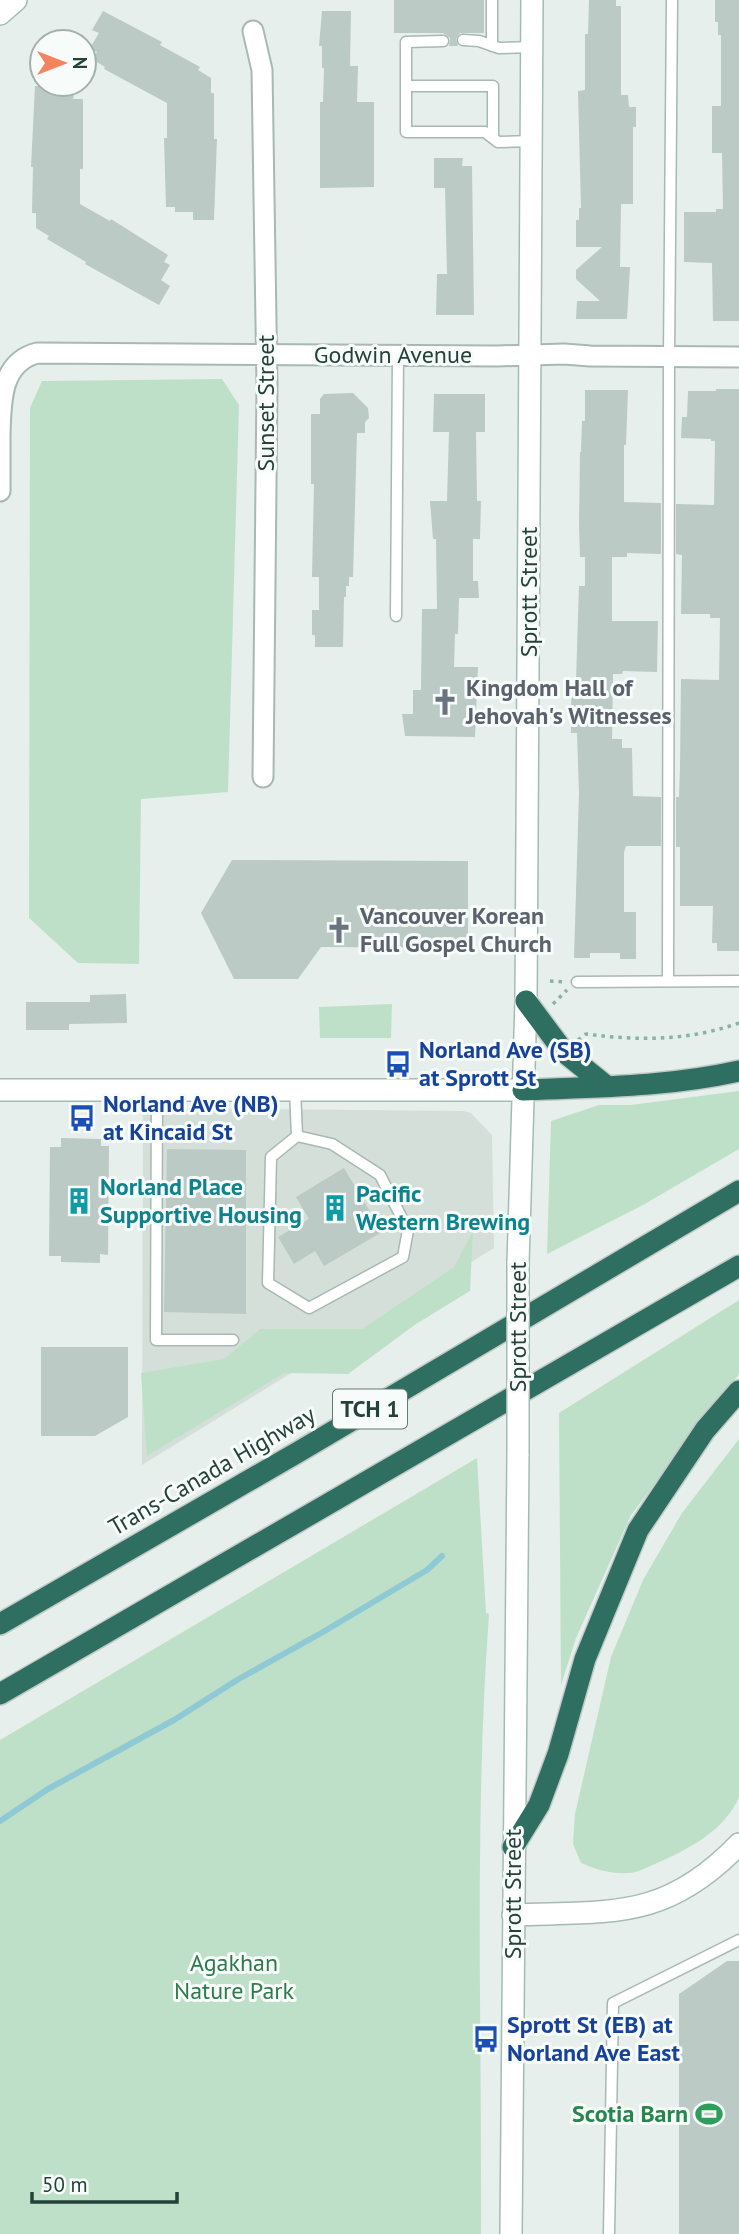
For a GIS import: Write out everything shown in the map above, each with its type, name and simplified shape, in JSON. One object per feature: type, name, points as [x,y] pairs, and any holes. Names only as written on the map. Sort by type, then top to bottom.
[{"type":"highway","points":[[526,1001],[564,1052],[605,1085]]},
{"type":"highway","points":[[523,1090],[654,1085],[705,1079],[739,1071]]},
{"type":"highway","name":"Trans-Canada Highway","points":[[0,1624],[739,1191]]},
{"type":"highway","name":"TCH 1","points":[[0,1694],[739,1266]]},
{"type":"highway","points":[[513,1847],[539,1805],[558,1754],[585,1659],[638,1530],[705,1430],[739,1391]]},
{"type":"main road","points":[[0,14],[16,0]]},
{"type":"main road","name":"Sprott Street","points":[[511,2234],[518,1264],[526,1001],[532,0]]},
{"type":"main road","points":[[0,1090],[523,1090]]},
{"type":"main road","points":[[513,1915],[605,1911],[646,1906],[681,1892],[702,1879],[739,1844]]},
{"type":"street","name":"Sunset Street","points":[[253,31],[262,71],[267,355],[263,777]]},
{"type":"street","name":"Godwin Avenue","points":[[0,491],[1,394],[10,371],[22,360],[37,354],[739,357]]},
{"type":"lane","points":[[492,0],[492,46]]},
{"type":"lane","points":[[668,981],[672,0]]},
{"type":"lane","points":[[463,40],[479,41],[499,48],[532,47]]},
{"type":"lane","points":[[443,41],[406,42],[406,132],[485,132],[498,142],[532,141]]},
{"type":"lane","points":[[406,86],[493,86],[493,138]]},
{"type":"lane","points":[[396,616],[398,355]]},
{"type":"lane","points":[[577,982],[739,981]]},
{"type":"lane","points":[[295,1088],[297,1136]]},
{"type":"lane","points":[[157,1090],[156,1340],[233,1340]]},
{"type":"lane","points":[[297,1136],[332,1144],[380,1175],[408,1230],[404,1257],[309,1308],[268,1283],[271,1157],[297,1136]]},
{"type":"lane","points":[[610,2234],[613,2003],[739,1940]]},
{"type":"path","points":[[573,1044],[586,1034],[632,1040],[678,1038],[716,1031],[739,1023]]},
{"type":"shaded area","points":[[143,1108],[471,1113],[492,1135],[494,1248],[142,1465]]},
{"type":"green space","points":[[222,379],[239,405],[228,792],[141,799],[139,964],[78,963],[29,918],[30,408],[42,381]]},
{"type":"green space","points":[[392,1004],[391,1038],[320,1038],[319,1007]]},
{"type":"green space","points":[[739,1091],[739,1149],[643,1205],[547,1254],[551,1121],[599,1105],[631,1105]]},
{"type":"green space","points":[[473,1231],[470,1291],[416,1324],[348,1374],[284,1373],[147,1456],[141,1373],[224,1359],[260,1329],[362,1329],[454,1267]]},
{"type":"green space","points":[[739,1300],[739,1374],[631,1515],[576,1638],[561,1685],[559,1413]]},
{"type":"green space","points":[[739,1439],[739,1797],[724,1820],[692,1846],[632,1873],[593,1868],[581,1863],[573,1844],[575,1814],[611,1657],[643,1580],[682,1513]]},
{"type":"green space","name":"Agakhan Nature Park","points":[[477,1458],[486,1613],[489,1614],[480,1846],[481,2234],[0,2234],[0,1740]]},
{"type":"building","points":[[394,0],[484,0],[484,33],[460,33],[456,39],[458,46],[449,46],[450,38],[443,33],[394,33]]},
{"type":"building","points":[[589,0],[616,0],[616,6],[621,6],[621,95],[628,95],[629,107],[636,107],[636,127],[633,127],[633,204],[621,204],[620,267],[630,267],[627,319],[576,319],[577,301],[600,301],[576,279],[576,270],[602,247],[576,247],[576,220],[579,220],[581,208],[578,91],[585,90],[585,34],[588,34]]},
{"type":"building","points":[[715,0],[739,0],[739,321],[713,321],[712,263],[684,262],[684,212],[716,212],[716,209],[723,209],[722,153],[712,153],[712,106],[721,106],[721,35],[718,35],[718,22],[715,22]]},
{"type":"building","points":[[103,11],[162,42],[160,45],[200,67],[198,70],[211,78],[211,93],[214,93],[214,139],[217,139],[214,220],[193,220],[193,212],[175,212],[175,207],[166,207],[164,138],[167,138],[167,103],[104,69],[105,67],[98,63],[98,28],[93,28]]},
{"type":"building","points":[[322,11],[351,11],[350,66],[358,66],[357,102],[374,102],[374,187],[320,188],[320,102],[323,102],[324,68],[322,46],[319,46]]},
{"type":"building","points":[[34,98],[83,99],[80,204],[110,221],[111,219],[168,255],[164,262],[170,265],[161,280],[170,286],[159,305],[85,264],[86,262],[47,239],[49,236],[36,228],[36,213],[32,213]]},
{"type":"building","points":[[434,158],[463,158],[462,166],[472,166],[474,315],[436,315],[437,274],[447,274],[445,188],[434,188]]},
{"type":"building","points":[[739,389],[739,951],[717,951],[717,943],[712,943],[713,906],[680,906],[680,847],[676,847],[681,679],[719,680],[720,618],[710,618],[710,614],[681,614],[682,555],[676,554],[676,504],[714,505],[715,441],[681,438],[682,417],[687,417],[688,391]]},
{"type":"building","points":[[585,390],[628,390],[624,502],[661,503],[661,554],[627,553],[627,557],[612,557],[612,621],[658,621],[657,672],[623,671],[622,674],[613,674],[612,739],[622,739],[622,748],[632,748],[633,796],[661,797],[661,846],[626,846],[624,852],[624,912],[636,912],[636,959],[620,959],[620,953],[590,953],[590,958],[574,958],[579,793],[577,733],[571,733],[571,707],[572,681],[576,681],[579,586],[585,586],[585,557],[580,557],[579,527],[580,452],[582,421],[585,421]]},
{"type":"building","points":[[353,393],[368,408],[369,418],[365,422],[365,433],[357,433],[353,577],[349,577],[349,586],[346,586],[344,597],[343,647],[315,647],[312,610],[319,610],[319,577],[312,577],[314,484],[311,484],[311,414],[320,414],[320,399],[324,394]]},
{"type":"building","points":[[434,394],[485,394],[485,432],[476,432],[477,501],[481,501],[480,539],[473,539],[473,581],[478,581],[479,598],[459,598],[454,667],[478,667],[475,737],[405,736],[402,714],[413,714],[413,690],[421,690],[422,609],[437,609],[436,539],[433,539],[430,501],[447,501],[449,432],[433,432]]},
{"type":"building","name":"Vancouver Korean Full Gospel Church","points":[[232,860],[468,861],[468,948],[321,947],[298,979],[234,979],[201,913]]},
{"type":"building","points":[[126,994],[127,1023],[69,1024],[69,1030],[26,1030],[26,1002],[90,1002],[90,995]]},
{"type":"building","name":"Norland Place Supportive Housing","points":[[61,1138],[101,1139],[101,1146],[109,1146],[108,1255],[100,1254],[100,1263],[61,1262],[61,1256],[49,1256],[50,1147],[61,1147]]},
{"type":"building","points":[[167,1149],[246,1150],[246,1314],[164,1312]]},
{"type":"building","name":"Pacific Western Brewing","points":[[344,1168],[382,1232],[324,1266],[315,1251],[294,1264],[278,1237],[309,1219],[296,1197]]},
{"type":"building","points":[[41,1347],[128,1347],[128,1417],[95,1436],[41,1436]]},
{"type":"building","name":"Scotia Barn","points":[[727,1961],[739,1961],[739,2234],[679,2234],[679,1994]]},
{"type":"waterway","points":[[0,1821],[48,1789],[174,1720],[237,1680],[427,1570],[442,1556]]},
{"type":"place","name":"Kingdom Hall of Jehovah's Witnesses","points":[[445,702]]},
{"type":"place","name":"Vancouver Korean Full Gospel Church","points":[[339,930]]},
{"type":"place","name":"Norland Ave (SB) at Sprott St","points":[[398,1064]]},
{"type":"place","name":"Norland Ave (NB) at Kincaid St","points":[[82,1118]]},
{"type":"place","name":"Norland Place Supportive Housing","points":[[79,1201]]},
{"type":"place","name":"Pacific Western Brewing","points":[[335,1208]]},
{"type":"place","name":"Sprott St (EB) at Norland Ave East","points":[[486,2039]]},
{"type":"place","name":"Scotia Barn","points":[[709,2114]]}]
